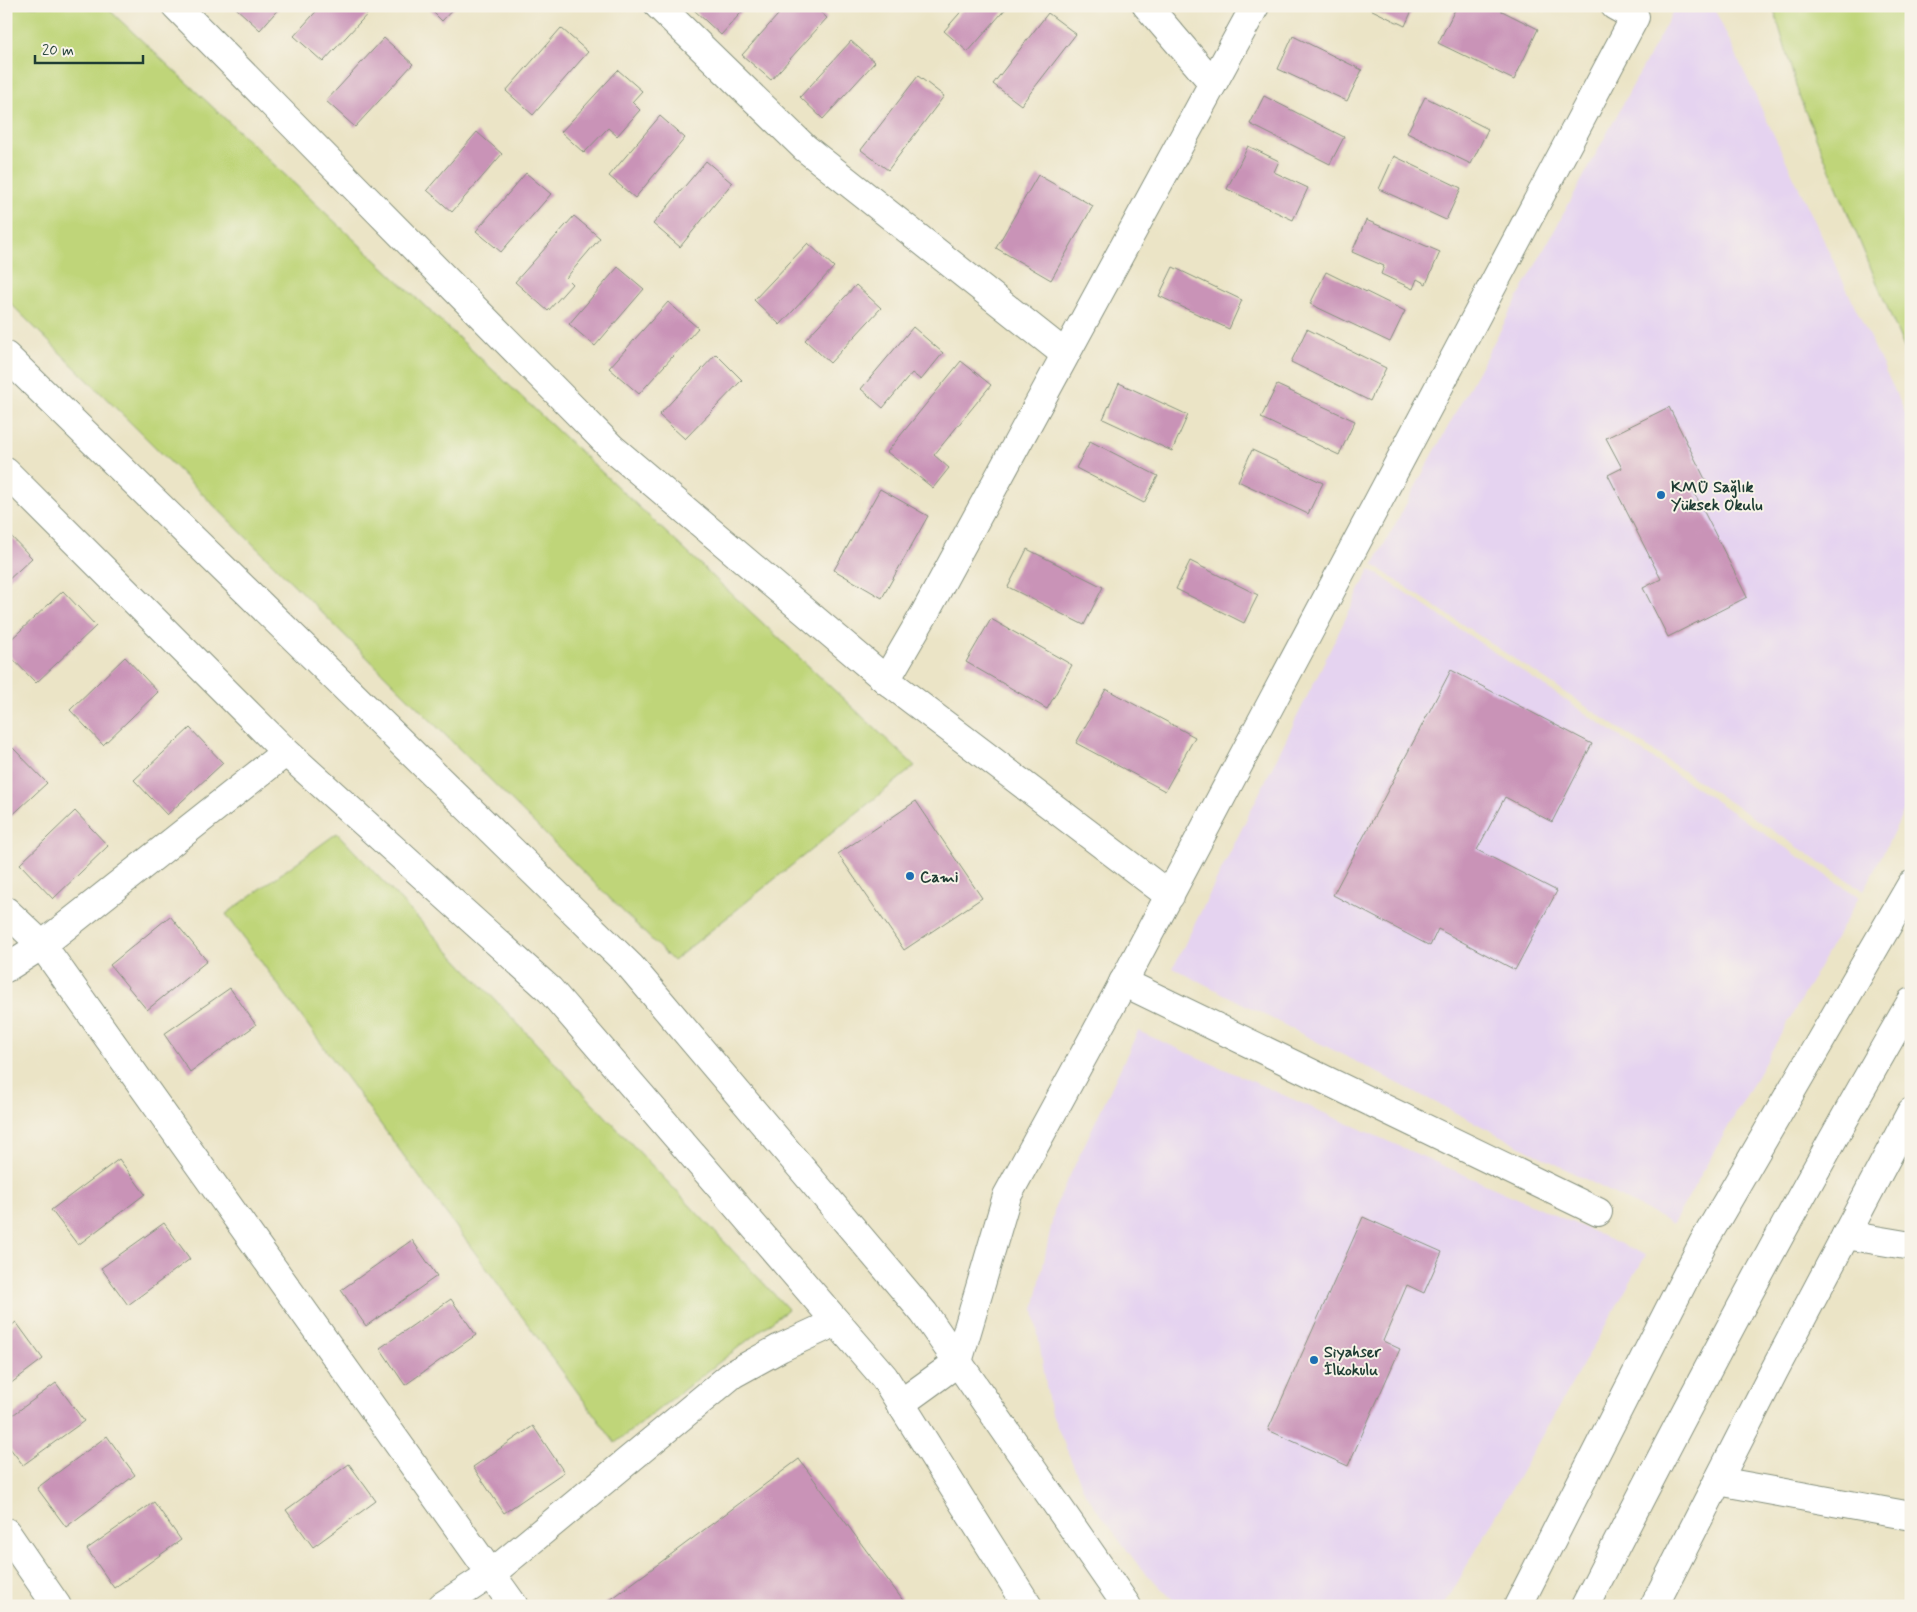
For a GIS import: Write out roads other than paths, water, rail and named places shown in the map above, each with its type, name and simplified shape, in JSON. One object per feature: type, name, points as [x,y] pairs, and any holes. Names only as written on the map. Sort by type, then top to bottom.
[{"type":"street","points":[[176,6],[612,448],[886,680],[1170,896]]},
{"type":"street","points":[[659,6],[805,148],[1065,354]]},
{"type":"street","points":[[1147,6],[1213,83]]},
{"type":"street","points":[[886,680],[926,611],[1255,6]]},
{"type":"street","points":[[900,1404],[958,1362],[1006,1196],[1170,896],[1635,18],[1615,6]]},
{"type":"street","points":[[6,356],[631,967],[924,1314],[1127,1606]]},
{"type":"street","points":[[6,472],[286,752],[550,990],[884,1377],[1028,1606]]},
{"type":"street","points":[[6,968],[42,945],[286,752]]},
{"type":"street","points":[[1518,1606],[1703,1242],[1911,885]]},
{"type":"street","points":[[6,911],[42,945],[514,1606]]},
{"type":"street","points":[[1123,982],[1598,1212]]},
{"type":"street","points":[[1585,1606],[1680,1421],[1854,1101],[1911,1002]]},
{"type":"street","points":[[1654,1606],[1911,1112]]},
{"type":"street","points":[[1846,1235],[1911,1246]]},
{"type":"street","points":[[442,1606],[492,1573],[733,1374],[780,1348],[836,1322]]},
{"type":"street","points":[[1718,1482],[1911,1516]]},
{"type":"street","points":[[6,1532],[56,1606]]},
{"type":"place","name":"KMÜ Sağlık Yüksek Okulu","points":[[1661,495]]},
{"type":"place","name":"Cami","points":[[910,876]]},
{"type":"place","name":"Siyahser İlkokulu","points":[[1314,1360]]}]
